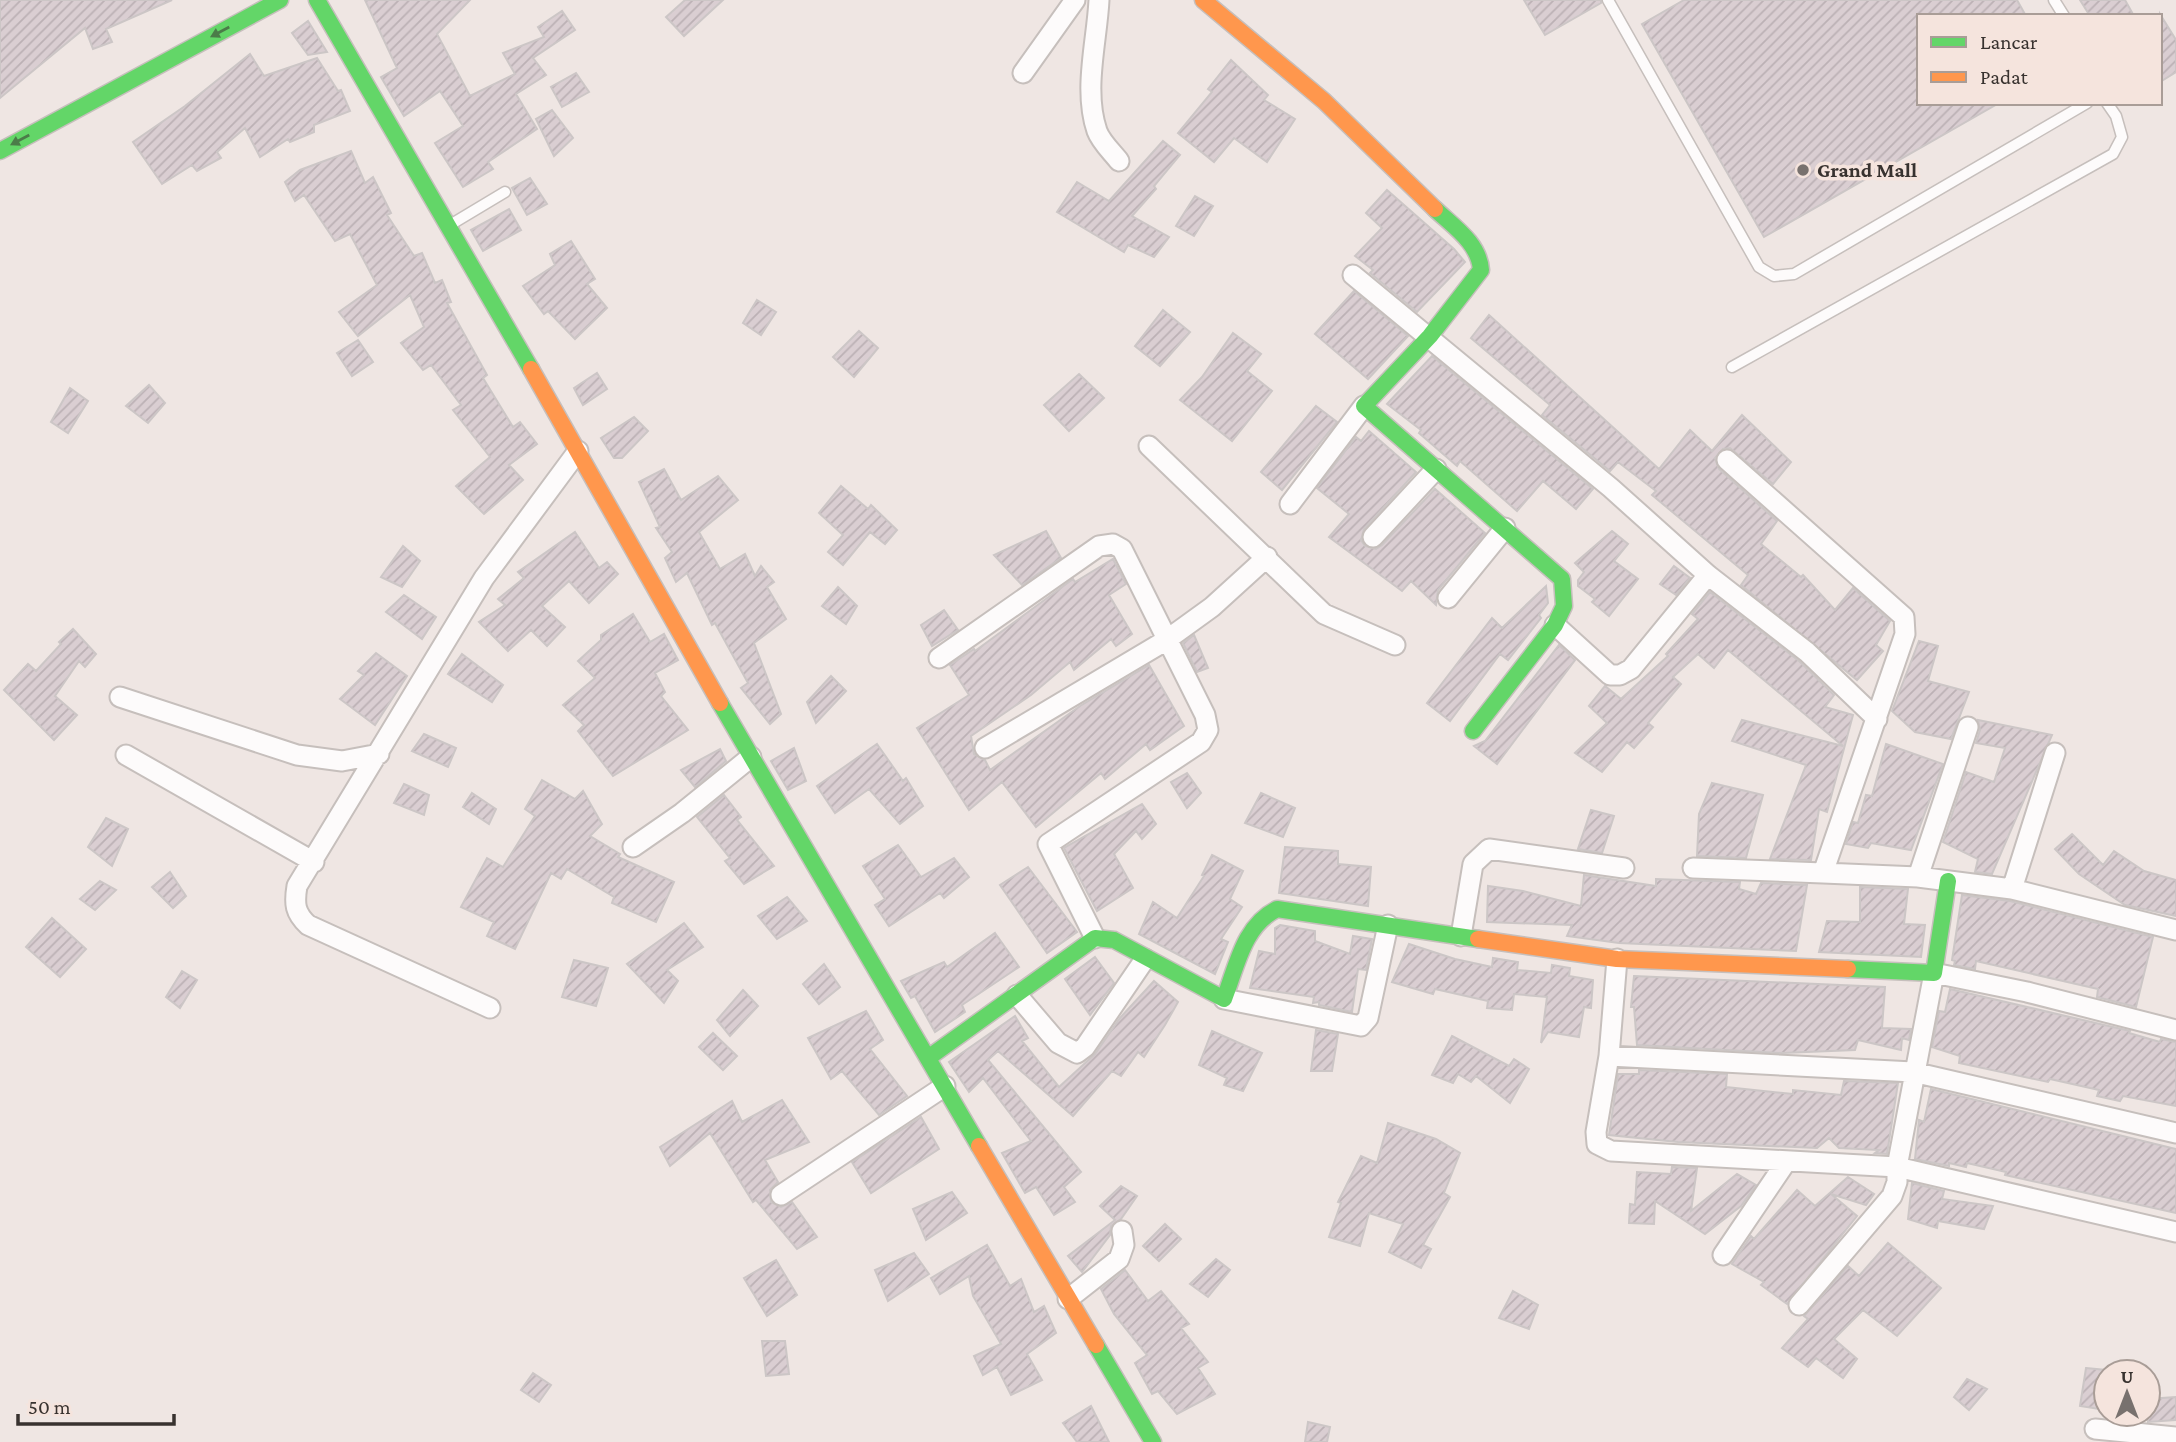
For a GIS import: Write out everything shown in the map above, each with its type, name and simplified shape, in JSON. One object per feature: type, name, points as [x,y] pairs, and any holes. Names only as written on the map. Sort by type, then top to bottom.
[{"type":"main road","points":[[0,151],[280,0]]},
{"type":"main road","points":[[317,0],[450,225],[751,757],[1153,1442]]},
{"type":"main road","points":[[1203,0],[1324,101],[1399,177],[1466,238],[1480,256],[1481,270],[1430,336],[1364,406],[1562,579],[1564,606],[1555,625],[1473,731]]},
{"type":"main road","points":[[928,1058],[1095,938],[1114,940],[1224,999],[1254,926],[1264,913],[1277,909],[1617,959],[1934,973],[1948,881]]},
{"type":"street","points":[[1023,73],[1075,0]]},
{"type":"street","points":[[1099,0],[1092,81],[1094,118],[1098,134],[1119,162]]},
{"type":"street","points":[[1353,275],[1611,488],[1709,575],[1807,652],[1877,719]]},
{"type":"street","points":[[1290,504],[1364,406]]},
{"type":"street","points":[[1149,446],[1324,614],[1395,645]]},
{"type":"street","points":[[490,1008],[308,925],[297,915],[295,901],[298,886],[484,578],[578,451]]},
{"type":"street","points":[[1727,460],[1904,617],[1905,634],[1824,873]]},
{"type":"street","points":[[1373,537],[1436,469]]},
{"type":"street","points":[[1448,598],[1505,528]]},
{"type":"street","points":[[939,658],[1099,546],[1113,544],[1122,549],[1165,641],[1205,715],[1208,730],[1201,742],[1048,844],[1095,938]]},
{"type":"street","points":[[985,748],[1165,641],[1212,607],[1266,557]]},
{"type":"street","points":[[1555,625],[1610,675],[1620,676],[1631,669],[1709,575]]},
{"type":"street","points":[[120,697],[297,755],[342,761],[379,754]]},
{"type":"street","points":[[1918,877],[1968,727]]},
{"type":"street","points":[[2012,889],[2055,753]]},
{"type":"street","points":[[126,755],[314,862]]},
{"type":"street","points":[[633,847],[682,813],[751,757]]},
{"type":"street","points":[[1461,936],[1473,864],[1489,849],[1623,868]]},
{"type":"street","points":[[1693,868],[1918,877],[2012,889],[2176,930]]},
{"type":"street","points":[[1224,999],[1361,1026],[1368,1018],[1388,925]]},
{"type":"street","points":[[1017,995],[1058,1043],[1077,1052],[1085,1047],[1145,958]]},
{"type":"street","points":[[1617,959],[1609,1056],[1596,1132],[1597,1144],[1601,1147],[1611,1151],[1897,1167],[2176,1232]]},
{"type":"street","points":[[1799,1304],[1892,1196],[1897,1182],[1897,1167],[1913,1072],[1934,973],[2027,992],[2176,1030]]},
{"type":"street","points":[[1609,1056],[1913,1072],[2176,1133]]},
{"type":"street","points":[[781,1195],[945,1086]]},
{"type":"street","points":[[1723,1255],[1786,1162]]},
{"type":"street","points":[[1068,1299],[1119,1259],[1124,1245],[1122,1231]]},
{"type":"street","points":[[2095,1429],[2176,1437]]},
{"type":"lane","points":[[1608,0],[1759,267],[1774,276],[1794,274],[2084,105]]},
{"type":"lane","points":[[1732,367],[2113,153],[2122,137],[2116,116],[2108,105]]},
{"type":"lane","points":[[450,225],[505,192]]},
{"type":"building","points":[[0,0],[172,0],[106,29],[112,42],[93,49],[85,28],[0,98]]},
{"type":"building","points":[[365,0],[470,0],[437,34],[470,96],[515,74],[503,53],[544,37],[538,27],[562,11],[575,30],[533,58],[546,75],[516,94],[537,129],[488,162],[493,169],[463,187],[435,143],[463,126],[440,91],[404,116],[381,77],[397,68]]},
{"type":"building","points":[[685,0],[723,0],[684,36],[666,17]]},
{"type":"building","points":[[1524,0],[1601,0],[1601,3],[1545,35]]},
{"type":"building","name":"Grand Mall","points":[[1684,0],[2017,0],[2025,14],[1917,14],[1917,105],[1995,105],[1764,237],[1642,24]]},
{"type":"building","points":[[2080,0],[2125,0],[2133,14],[2089,14]]},
{"type":"building","points":[[2162,17],[2176,40],[2176,72],[2162,81]]},
{"type":"building","points":[[308,21],[327,52],[308,55],[292,33]]},
{"type":"building","points":[[250,54],[264,76],[317,58],[338,91],[341,90],[350,111],[314,125],[314,132],[290,142],[288,139],[260,157],[245,128],[217,152],[221,158],[197,171],[192,165],[162,184],[133,142],[185,106]]},
{"type":"building","points":[[1231,60],[1268,95],[1264,100],[1295,119],[1267,162],[1234,138],[1214,162],[1178,133],[1212,92],[1208,89]]},
{"type":"building","points":[[576,73],[589,92],[562,107],[551,87]]},
{"type":"building","points":[[552,110],[573,138],[554,156],[536,119]]},
{"type":"building","points":[[1163,141],[1180,155],[1154,186],[1156,189],[1132,216],[1169,237],[1154,257],[1128,245],[1124,252],[1057,212],[1077,182],[1109,201]]},
{"type":"building","points":[[351,151],[365,183],[373,177],[391,213],[387,215],[414,256],[422,253],[435,283],[442,280],[451,302],[447,303],[487,375],[483,378],[513,427],[520,422],[537,444],[509,465],[523,480],[484,514],[456,486],[490,457],[453,410],[461,405],[431,365],[423,370],[401,343],[424,327],[410,295],[358,336],[339,312],[377,285],[350,234],[335,241],[304,195],[295,201],[285,182],[300,170]]},
{"type":"building","points":[[530,178],[547,204],[527,215],[512,188]]},
{"type":"building","points":[[1387,190],[1465,262],[1417,312],[1370,273],[1373,270],[1355,256],[1382,228],[1366,213]]},
{"type":"building","points":[[1195,196],[1213,206],[1194,236],[1176,226]]},
{"type":"building","points":[[509,209],[521,230],[483,251],[471,230]]},
{"type":"building","points":[[571,241],[595,279],[587,284],[607,308],[575,339],[548,311],[544,314],[523,286],[555,265],[550,254]]},
{"type":"building","points":[[1354,291],[1408,336],[1368,379],[1315,334]]},
{"type":"building","points":[[757,300],[776,312],[761,335],[743,323]]},
{"type":"building","points":[[1163,310],[1190,332],[1160,366],[1135,346]]},
{"type":"building","points":[[1489,315],[1659,469],[1690,430],[1712,451],[1742,415],[1791,462],[1773,484],[1730,448],[1723,449],[1715,458],[1719,469],[1777,521],[1761,544],[1801,577],[1803,575],[1835,610],[1853,588],[1890,621],[1876,645],[1883,651],[1857,680],[1741,585],[1748,575],[1652,495],[1656,491],[1618,462],[1610,471],[1542,415],[1550,405],[1471,338]]},
{"type":"building","points":[[859,331],[878,348],[854,377],[833,357]]},
{"type":"building","points":[[1233,333],[1261,354],[1247,371],[1272,391],[1232,441],[1180,400],[1202,377]]},
{"type":"building","points":[[358,340],[373,362],[352,376],[337,353]]},
{"type":"building","points":[[1432,356],[1593,489],[1576,509],[1543,481],[1517,511],[1460,461],[1457,466],[1419,433],[1421,430],[1387,404]]},
{"type":"building","points":[[597,373],[607,389],[583,405],[574,388]]},
{"type":"building","points":[[1079,374],[1104,398],[1069,431],[1044,405]]},
{"type":"building","points":[[149,385],[165,403],[148,423],[126,406]]},
{"type":"building","points":[[70,388],[88,401],[68,433],[51,422]]},
{"type":"building","points":[[1316,406],[1337,422],[1282,490],[1261,472]]},
{"type":"building","points":[[634,417],[648,431],[622,458],[614,458],[601,438]]},
{"type":"building","points":[[1369,431],[1416,472],[1364,529],[1361,540],[1365,546],[1376,549],[1382,545],[1435,489],[1485,533],[1438,590],[1436,605],[1411,581],[1402,591],[1329,537],[1349,514],[1317,488],[1356,437],[1361,441]]},
{"type":"building","points":[[664,469],[681,500],[718,476],[738,500],[699,532],[720,569],[745,554],[755,576],[761,566],[774,582],[767,587],[786,619],[754,643],[781,714],[770,724],[741,688],[748,683],[715,623],[712,625],[687,573],[676,582],[665,558],[672,552],[656,528],[660,527],[639,482]]},
{"type":"building","points":[[841,486],[868,509],[871,505],[897,530],[885,544],[870,532],[843,565],[828,552],[843,535],[819,513]]},
{"type":"building","points":[[1046,531],[1061,558],[1022,585],[994,555]]},
{"type":"building","points":[[1612,531],[1628,544],[1614,561],[1638,579],[1609,616],[1592,602],[1595,599],[1578,586],[1578,580],[1584,572],[1575,563]]},
{"type":"building","points":[[575,532],[599,568],[607,562],[618,574],[589,603],[569,581],[542,606],[565,627],[547,646],[531,630],[508,651],[479,622],[505,605],[498,599],[524,578],[518,572]]},
{"type":"building","points":[[403,546],[420,561],[402,587],[381,577]]},
{"type":"building","points":[[1113,559],[1126,584],[1109,595],[1132,634],[1116,646],[1111,639],[1074,670],[1070,662],[1031,695],[971,736],[974,754],[985,760],[990,770],[1080,706],[1149,665],[1184,726],[1150,750],[1146,744],[1105,779],[1101,773],[1036,827],[1002,782],[969,810],[917,728],[969,695],[950,665],[974,649],[975,651],[1073,579],[1075,582]]},
{"type":"building","points":[[1674,566],[1690,578],[1676,595],[1660,584]]},
{"type":"building","points":[[1546,586],[1548,603],[1539,615],[1541,618],[1508,660],[1500,654],[1450,721],[1427,703],[1492,618],[1502,628]]},
{"type":"building","points":[[838,587],[857,606],[846,624],[822,606]]},
{"type":"building","points":[[1710,592],[1799,661],[1834,695],[1825,707],[1853,715],[1827,812],[1819,809],[1811,860],[1770,859],[1806,765],[1732,741],[1742,720],[1843,746],[1728,650],[1714,668],[1698,654],[1673,677],[1681,684],[1648,723],[1653,727],[1634,748],[1627,742],[1602,772],[1575,753],[1607,723],[1589,706],[1605,686],[1621,699],[1668,656],[1666,654],[1698,619],[1692,614]]},
{"type":"building","points":[[404,595],[436,617],[422,639],[386,612]]},
{"type":"building","points":[[944,610],[958,630],[932,646],[921,625]]},
{"type":"building","points":[[633,614],[650,642],[664,634],[678,660],[655,673],[665,692],[661,696],[688,730],[613,776],[578,731],[584,725],[563,705],[595,678],[578,661],[601,640],[601,635]]},
{"type":"building","points":[[73,629],[96,654],[85,667],[79,661],[55,696],[77,715],[54,740],[4,690],[28,664],[36,671]]},
{"type":"building","points":[[1194,635],[1208,668],[1197,672],[1183,643]]},
{"type":"building","points":[[1919,641],[1938,646],[1928,681],[1969,692],[1951,739],[1915,732],[1892,711]]},
{"type":"building","points":[[1559,645],[1575,660],[1497,764],[1474,746],[1485,741]]},
{"type":"building","points":[[376,653],[407,676],[375,725],[340,699],[364,675],[358,671]]},
{"type":"building","points":[[462,654],[503,685],[492,702],[448,674]]},
{"type":"building","points":[[831,676],[846,691],[816,723],[807,702]]},
{"type":"building","points":[[1978,720],[2052,735],[1992,874],[1975,872],[1978,859],[1943,842],[1966,772],[1994,782],[2005,748],[1976,743],[1980,730]]},
{"type":"building","points":[[424,734],[456,748],[448,767],[412,751]]},
{"type":"building","points":[[877,744],[903,781],[906,778],[923,806],[900,824],[869,789],[835,813],[817,786]]},
{"type":"building","points":[[1886,744],[1943,764],[1911,850],[1871,843],[1868,848],[1846,844],[1853,822],[1858,823],[1866,795],[1872,796]]},
{"type":"building","points":[[794,748],[806,781],[788,790],[771,761]]},
{"type":"building","points":[[720,749],[726,761],[695,787],[681,770]]},
{"type":"building","points":[[1187,773],[1201,793],[1187,808],[1171,782]]},
{"type":"building","points":[[542,780],[575,799],[583,791],[602,824],[590,836],[620,854],[618,857],[674,882],[656,922],[612,903],[614,897],[567,869],[561,879],[551,873],[515,949],[487,936],[494,922],[461,907],[487,858],[503,867],[535,816],[525,809]]},
{"type":"building","points":[[1712,783],[1763,795],[1746,858],[1697,856],[1699,814]]},
{"type":"building","points":[[404,784],[429,795],[424,815],[394,803]]},
{"type":"building","points":[[472,793],[496,809],[489,824],[463,807]]},
{"type":"building","points":[[1261,793],[1295,808],[1283,837],[1245,823]]},
{"type":"building","points":[[724,795],[741,817],[737,820],[774,866],[744,884],[725,861],[730,858],[697,817]]},
{"type":"building","points":[[1142,804],[1156,824],[1142,839],[1136,831],[1114,854],[1133,888],[1097,911],[1064,848]]},
{"type":"building","points":[[1591,810],[1614,816],[1602,853],[1578,849]]},
{"type":"building","points":[[106,818],[128,829],[112,866],[88,847]]},
{"type":"building","points":[[2072,834],[2103,865],[2114,851],[2144,871],[2176,880],[2176,916],[2125,905],[2079,874],[2055,849]]},
{"type":"building","points":[[898,845],[921,877],[954,858],[969,877],[944,898],[940,893],[889,926],[875,905],[885,899],[863,866]]},
{"type":"building","points":[[1285,847],[1338,851],[1338,864],[1371,867],[1368,906],[1279,893]]},
{"type":"building","points":[[1212,855],[1243,871],[1230,899],[1242,907],[1221,939],[1228,942],[1215,974],[1139,934],[1153,902],[1177,918],[1204,876],[1202,875]]},
{"type":"building","points":[[1028,867],[1077,932],[1047,953],[1000,885]]},
{"type":"building","points":[[170,872],[186,896],[173,908],[152,887]]},
{"type":"building","points":[[1584,875],[1656,886],[1656,879],[1740,882],[1739,889],[1756,894],[1761,883],[1807,885],[1796,951],[1619,943],[1567,936],[1572,925],[1487,922],[1488,886],[1523,891],[1581,906]]},
{"type":"building","points":[[100,881],[116,890],[95,910],[80,899]]},
{"type":"building","points":[[1860,887],[1908,889],[1904,924],[1925,925],[1921,957],[1819,952],[1827,921],[1860,922]]},
{"type":"building","points":[[1962,895],[2010,901],[2153,937],[2136,1007],[2097,997],[2098,989],[1976,961],[1975,969],[1954,965],[1955,961],[1952,960]]},
{"type":"building","points":[[787,897],[807,921],[777,939],[758,916]]},
{"type":"building","points":[[52,918],[86,949],[60,977],[26,947]]},
{"type":"building","points":[[684,923],[703,947],[667,970],[678,981],[664,1003],[627,964]]},
{"type":"building","points":[[1280,925],[1315,931],[1315,941],[1350,954],[1353,936],[1372,939],[1366,970],[1358,969],[1352,1012],[1319,1005],[1319,1002],[1313,1003],[1314,997],[1250,988],[1259,951],[1275,954],[1275,928]]},
{"type":"building","points":[[995,933],[1019,967],[962,1005],[965,1012],[935,1032],[915,996],[911,998],[901,981],[944,962],[947,967]]},
{"type":"building","points":[[1409,944],[1455,959],[1492,967],[1493,958],[1518,962],[1517,970],[1551,973],[1552,965],[1570,968],[1569,976],[1593,980],[1591,1008],[1584,1007],[1579,1037],[1548,1032],[1541,1043],[1547,997],[1514,994],[1512,1010],[1487,1008],[1488,1001],[1435,989],[1433,994],[1392,982]]},
{"type":"building","points":[[1095,957],[1114,983],[1090,1015],[1065,979]]},
{"type":"building","points":[[574,960],[608,968],[596,1006],[562,997]]},
{"type":"building","points":[[824,964],[840,987],[819,1004],[803,984]]},
{"type":"building","points":[[182,971],[197,980],[180,1008],[166,997]]},
{"type":"building","points":[[1634,976],[1885,987],[1882,1028],[1911,1029],[1909,1040],[1902,1038],[1901,1050],[1858,1040],[1855,1050],[1782,1053],[1637,1045],[1634,1007],[1631,1007]]},
{"type":"building","points":[[1154,981],[1178,1002],[1165,1025],[1144,1057],[1138,1052],[1121,1076],[1112,1071],[1073,1116],[998,1051],[988,1060],[1081,1172],[1064,1187],[1075,1202],[1054,1215],[1036,1187],[1025,1193],[1002,1153],[1031,1141],[983,1078],[969,1092],[949,1062],[1015,1016],[1028,1038],[1022,1041],[1059,1087],[1095,1054],[1120,1018]]},
{"type":"building","points":[[1950,989],[2130,1031],[2129,1033],[2160,1042],[2161,1039],[2176,1042],[2176,1106],[2123,1096],[2120,1101],[2097,1096],[2099,1090],[1959,1063],[1960,1056],[1932,1047],[1939,1011],[1945,1012]]},
{"type":"building","points":[[743,990],[758,1006],[730,1036],[717,1020]]},
{"type":"building","points":[[866,1011],[883,1040],[870,1049],[907,1096],[879,1115],[842,1071],[831,1079],[808,1038]]},
{"type":"building","points":[[1316,1030],[1338,1034],[1332,1071],[1311,1071]]},
{"type":"building","points":[[1212,1031],[1262,1053],[1243,1091],[1224,1085],[1227,1078],[1199,1065]]},
{"type":"building","points":[[713,1033],[737,1056],[723,1070],[699,1047]]},
{"type":"building","points":[[1452,1036],[1509,1066],[1514,1059],[1529,1069],[1510,1103],[1476,1076],[1471,1082],[1458,1074],[1453,1083],[1432,1075]]},
{"type":"building","points":[[1639,1070],[1727,1074],[1726,1087],[1793,1094],[1793,1090],[1841,1095],[1844,1081],[1898,1083],[1887,1154],[1875,1153],[1879,1150],[1839,1148],[1829,1138],[1817,1148],[1678,1142],[1609,1135],[1618,1074],[1639,1074]]},
{"type":"building","points":[[1931,1089],[2176,1149],[2176,1213],[2005,1175],[2006,1172],[1967,1163],[1966,1167],[1949,1163],[1949,1166],[1915,1159],[1919,1120],[1924,1122]]},
{"type":"building","points":[[782,1100],[809,1142],[765,1160],[778,1182],[770,1190],[771,1202],[781,1207],[792,1202],[817,1237],[797,1249],[756,1200],[753,1202],[710,1133],[670,1166],[660,1147],[732,1101],[742,1122]]},
{"type":"building","points":[[921,1117],[939,1149],[871,1193],[852,1162]]},
{"type":"building","points":[[1388,1123],[1436,1139],[1460,1153],[1444,1193],[1450,1197],[1423,1245],[1431,1249],[1421,1268],[1389,1252],[1403,1224],[1369,1213],[1360,1246],[1329,1237],[1341,1203],[1338,1202],[1361,1156],[1377,1163]]},
{"type":"building","points":[[1672,1167],[1697,1168],[1691,1211],[1737,1174],[1756,1185],[1741,1206],[1705,1234],[1655,1201],[1654,1224],[1629,1223],[1630,1204],[1635,1205],[1637,1172],[1671,1174]]},
{"type":"building","points":[[1848,1177],[1874,1194],[1866,1205],[1831,1194],[1857,1216],[1787,1304],[1761,1285],[1764,1282],[1732,1264],[1751,1236],[1754,1239],[1797,1190],[1815,1206]]},
{"type":"building","points":[[1912,1183],[1944,1191],[1942,1199],[1993,1206],[1984,1229],[1938,1221],[1937,1228],[1908,1219]]},
{"type":"building","points":[[1121,1186],[1137,1196],[1121,1219],[1111,1226],[1110,1235],[1082,1272],[1068,1256],[1115,1220],[1100,1206]]},
{"type":"building","points":[[952,1192],[967,1213],[926,1240],[913,1209]]},
{"type":"building","points":[[1165,1224],[1181,1239],[1159,1261],[1143,1246]]},
{"type":"building","points":[[1888,1243],[1941,1288],[1897,1336],[1863,1310],[1834,1339],[1857,1359],[1843,1378],[1816,1358],[1808,1367],[1782,1348],[1808,1319],[1804,1316],[1848,1266],[1859,1276]]},
{"type":"building","points":[[987,1245],[1010,1286],[1021,1279],[1034,1312],[1044,1306],[1056,1333],[1027,1354],[1042,1380],[1011,1395],[997,1367],[983,1375],[974,1356],[1001,1344],[973,1296],[969,1276],[940,1294],[931,1278]]},
{"type":"building","points":[[914,1253],[929,1274],[888,1301],[875,1270]]},
{"type":"building","points":[[1216,1259],[1230,1270],[1208,1297],[1190,1284]]},
{"type":"building","points":[[776,1260],[797,1295],[767,1316],[744,1278]]},
{"type":"building","points":[[1125,1270],[1148,1301],[1161,1291],[1189,1324],[1181,1328],[1208,1362],[1198,1368],[1215,1394],[1177,1414],[1158,1391],[1152,1394],[1135,1363],[1147,1355],[1114,1314],[1101,1289]]},
{"type":"building","points":[[1513,1291],[1538,1305],[1529,1329],[1499,1318]]},
{"type":"building","points":[[762,1341],[785,1341],[789,1374],[766,1376]]},
{"type":"building","points":[[2086,1368],[2092,1369],[2092,1408],[2080,1406]]},
{"type":"building","points":[[533,1373],[551,1385],[539,1402],[521,1390]]},
{"type":"building","points":[[1967,1379],[1987,1389],[1969,1410],[1954,1397]]},
{"type":"building","points":[[2176,1397],[2176,1420],[2162,1421],[2162,1398]]},
{"type":"building","points":[[1091,1406],[1109,1442],[1077,1442],[1063,1423]]},
{"type":"building","points":[[1308,1422],[1330,1427],[1327,1442],[1305,1442]]},
{"type":"traffic: fast","points":[[0,151],[280,0]]},
{"type":"traffic: fast","points":[[317,0],[531,369]]},
{"type":"traffic: fast","points":[[1435,209],[1471,244],[1481,270],[1430,336],[1364,406],[1562,579],[1564,606],[1555,625],[1473,731]]},
{"type":"traffic: fast","points":[[720,703],[979,1146]]},
{"type":"traffic: fast","points":[[1848,969],[1934,973],[1948,881]]},
{"type":"traffic: fast","points":[[928,1058],[1095,938],[1114,940],[1224,999],[1249,936],[1265,916],[1277,909],[1478,939]]},
{"type":"traffic: fast","points":[[1096,1345],[1153,1442]]},
{"type":"traffic: slow","points":[[1203,0],[1324,101],[1435,209]]},
{"type":"traffic: slow","points":[[531,369],[720,703]]},
{"type":"traffic: slow","points":[[1478,939],[1617,959],[1848,969]]},
{"type":"traffic: slow","points":[[979,1146],[1096,1345]]},
{"type":"place","name":"Grand Mall","points":[[1803,170]]}]
